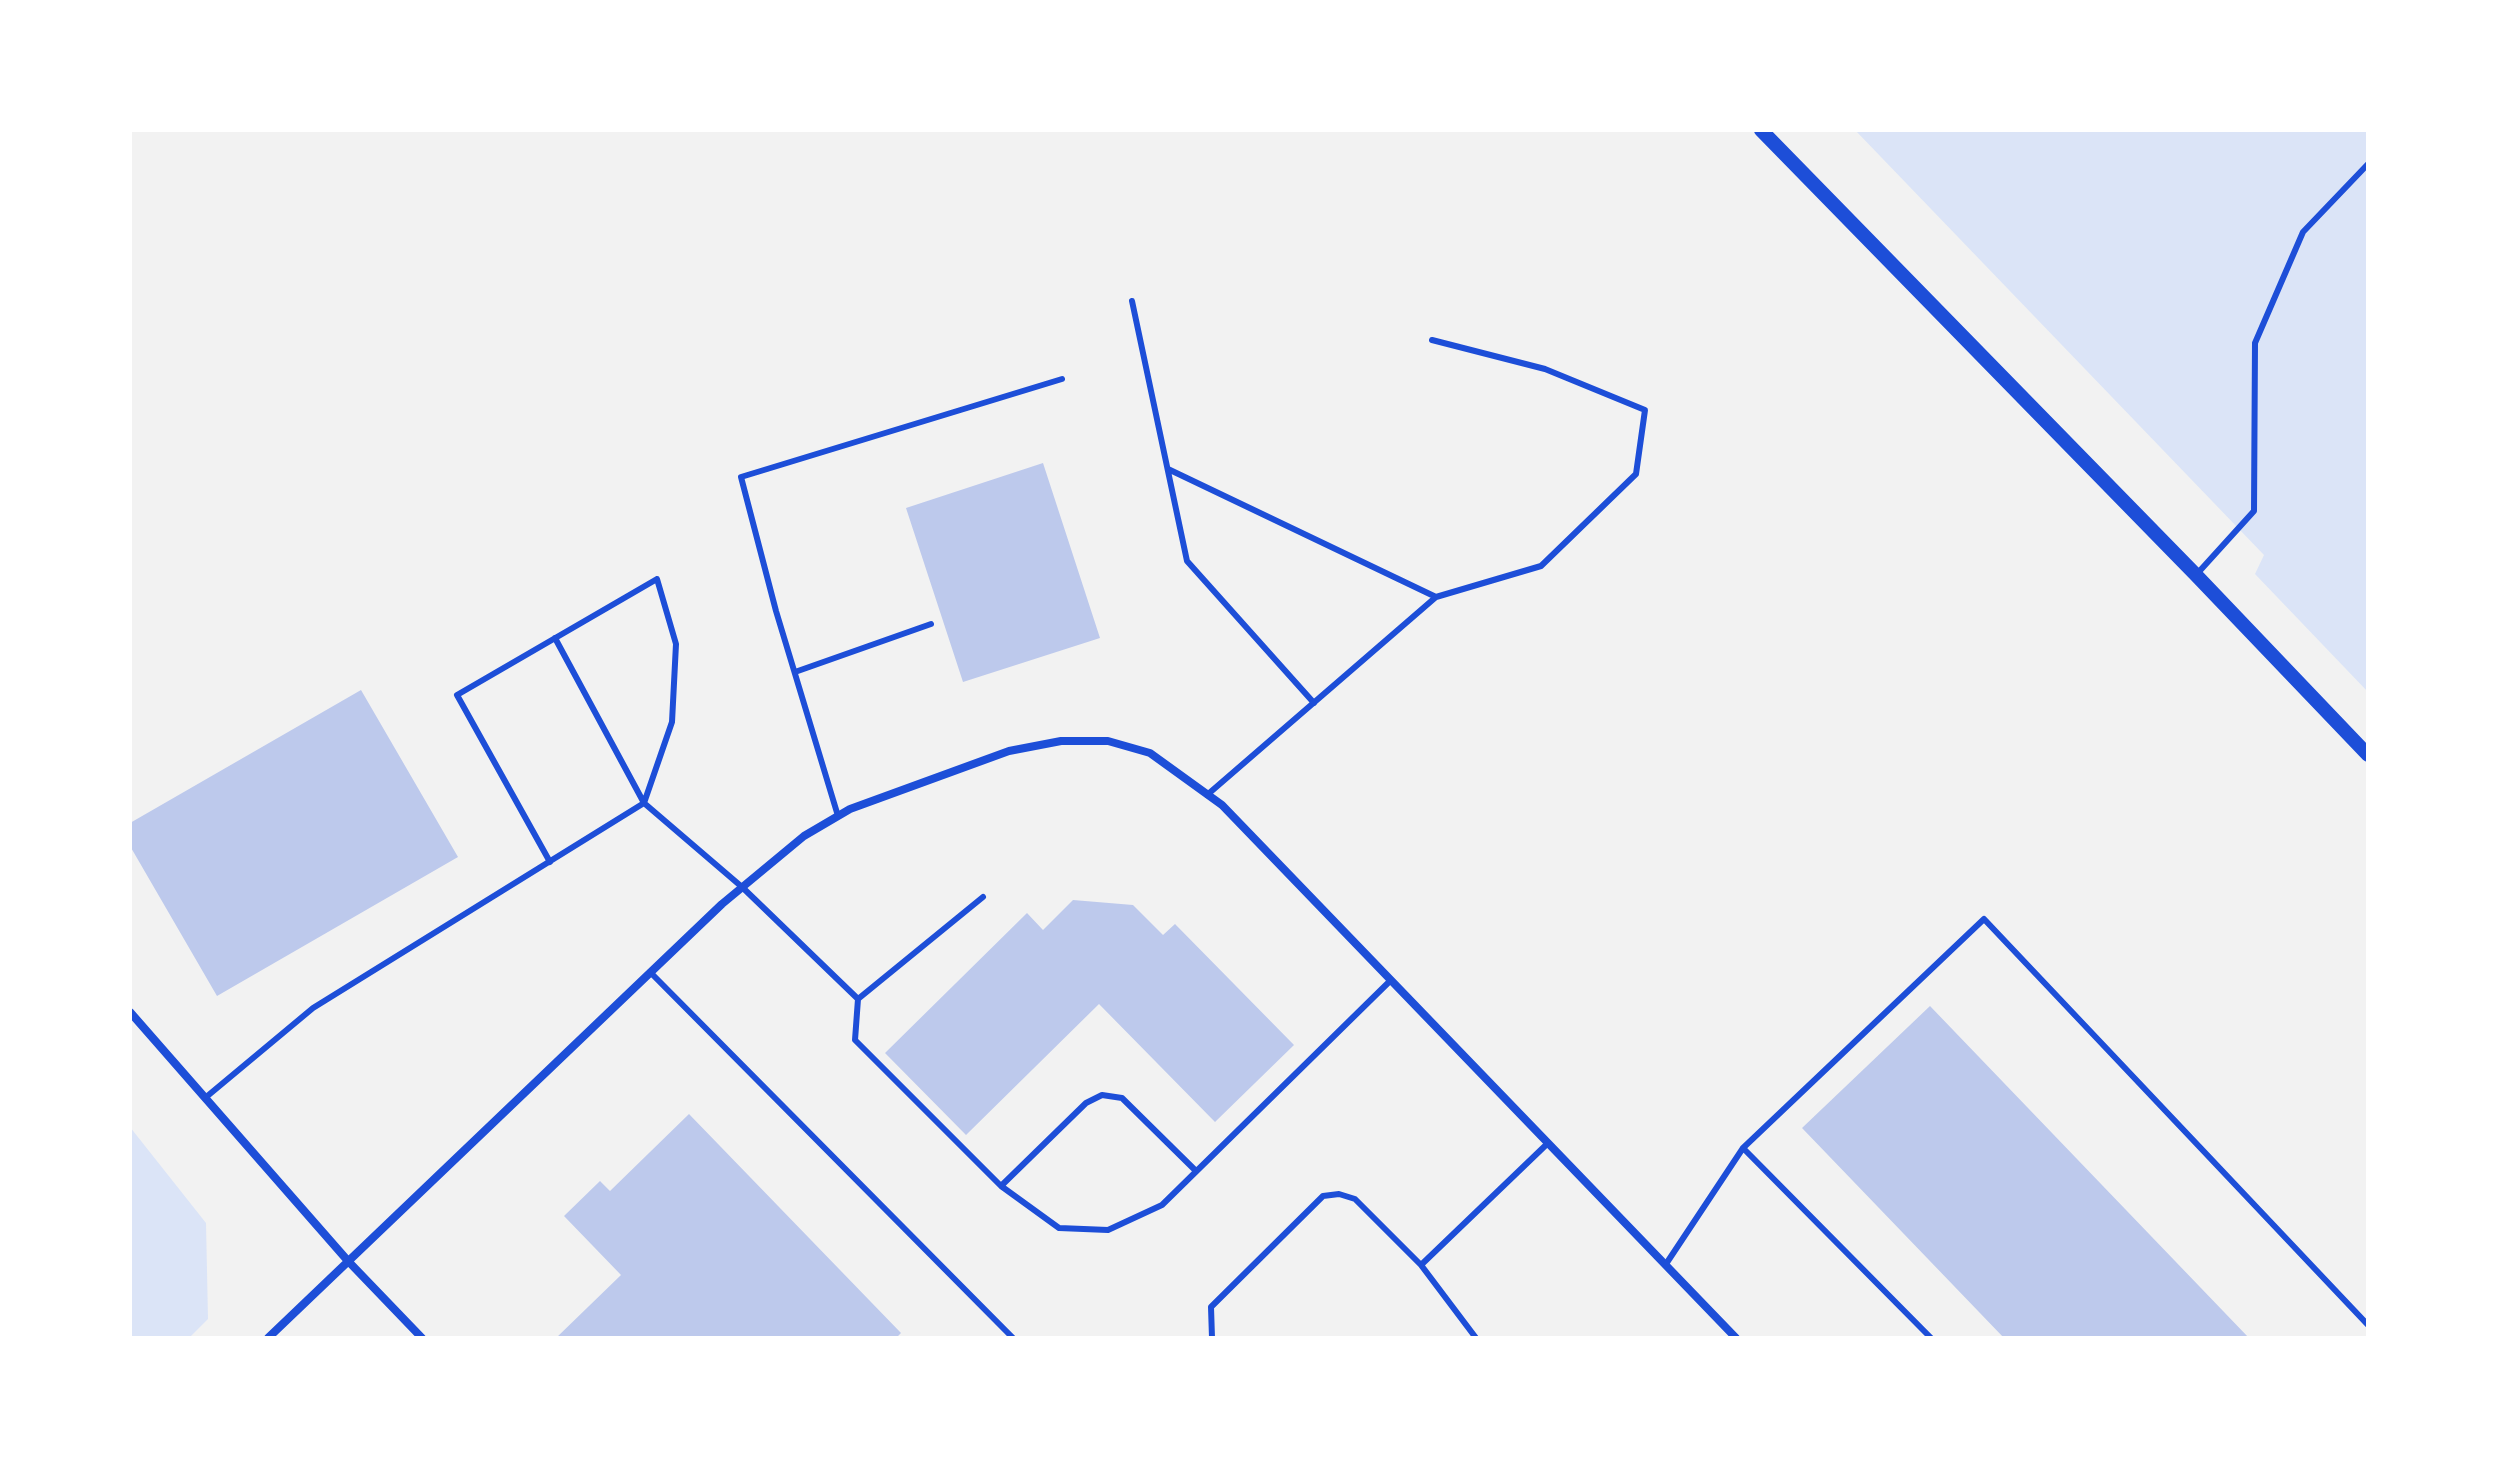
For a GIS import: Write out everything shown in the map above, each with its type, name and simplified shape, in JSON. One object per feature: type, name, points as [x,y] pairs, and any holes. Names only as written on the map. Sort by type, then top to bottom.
[{"type":"street","points":[[1761,130],[2368,755]]},
{"type":"street","points":[[268,1338],[650,972],[742,887],[804,836],[850,809],[1009,751],[1061,741],[1108,741],[1150,753],[1222,805],[1736,1338]]},
{"type":"street","points":[[130,1012],[348,1261],[422,1338]]},
{"type":"lane","points":[[2196,575],[2254,511],[2255,343],[2303,232],[2368,164]]},
{"type":"lane","points":[[1132,301],[1187,561],[1314,703]]},
{"type":"lane","points":[[1207,795],[1436,597],[1541,566],[1636,474],[1645,410],[1545,369],[1432,340]]},
{"type":"lane","points":[[838,816],[741,477],[1062,379]]},
{"type":"lane","points":[[1168,469],[1436,597]]},
{"type":"lane","points":[[205,1098],[313,1008],[550,862],[644,803],[672,722],[676,644],[657,579],[457,695],[550,862]]},
{"type":"lane","points":[[795,672],[931,624]]},
{"type":"lane","points":[[555,638],[644,803],[742,887],[858,999]]},
{"type":"lane","points":[[983,897],[858,999],[855,1040],[1001,1186],[1059,1228],[1108,1230],[1162,1205],[1390,981]]},
{"type":"lane","points":[[1666,1264],[1743,1148],[1984,919],[2368,1325]]},
{"type":"lane","points":[[650,972],[1013,1338]]},
{"type":"lane","points":[[1001,1186],[1086,1103],[1102,1095],[1122,1098],[1196,1171]]},
{"type":"lane","points":[[1421,1265],[1547,1144]]},
{"type":"lane","points":[[1743,1148],[1931,1338]]},
{"type":"lane","points":[[1212,1338],[1211,1307],[1220,1296],[1323,1196],[1339,1194],[1355,1199],[1421,1265],[1476,1338]]},
{"type":"shaded area","points":[[1855,130],[2368,130],[2368,692],[2255,574],[2264,555]]},
{"type":"shaded area","points":[[130,1127],[206,1223],[208,1319],[189,1338],[130,1338]]},
{"type":"building","points":[[1043,463],[1100,638],[963,682],[906,508]]},
{"type":"building","points":[[361,690],[458,857],[217,996],[130,846],[130,823]]},
{"type":"building","points":[[1073,900],[1133,905],[1163,935],[1175,924],[1294,1045],[1215,1122],[1099,1004],[966,1135],[885,1053],[1027,913],[1043,930]]},
{"type":"building","points":[[1930,1006],[2249,1338],[2004,1338],[1802,1128]]},
{"type":"building","points":[[689,1114],[901,1333],[896,1338],[556,1338],[621,1275],[564,1216],[600,1181],[610,1191]]}]
